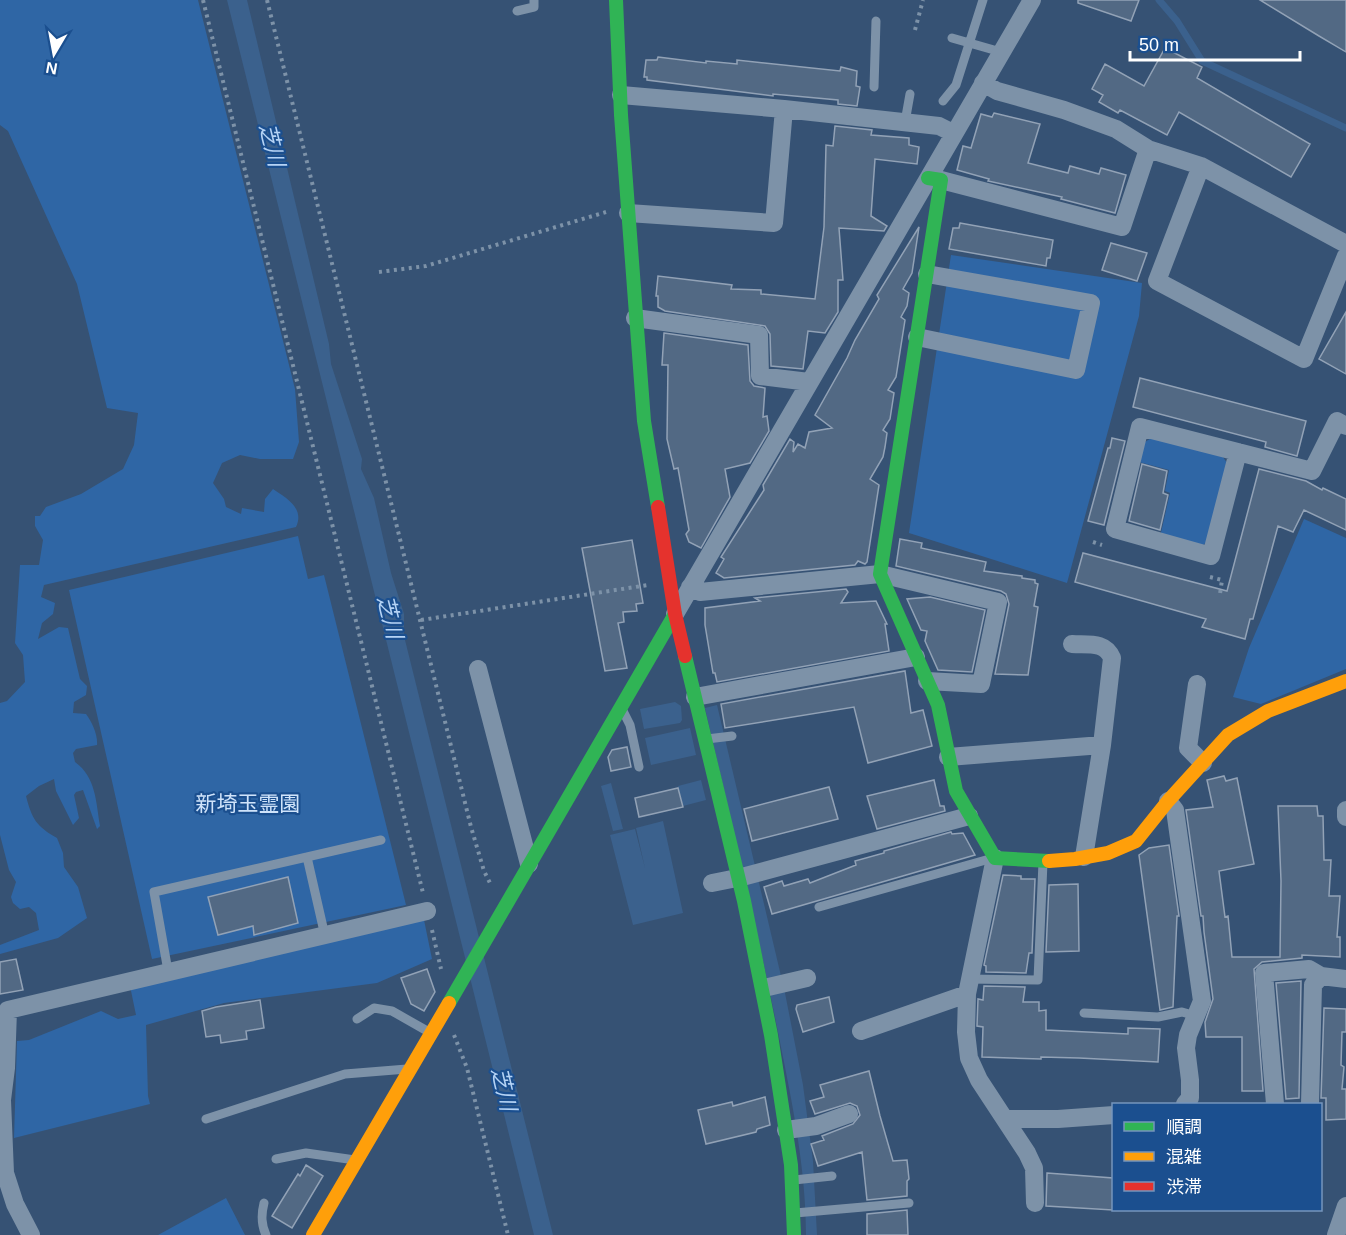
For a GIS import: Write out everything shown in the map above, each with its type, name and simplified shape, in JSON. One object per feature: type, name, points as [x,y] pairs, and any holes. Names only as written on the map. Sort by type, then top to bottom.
[{"type":"street","points":[[616,0],[627,209],[644,421],[675,614],[763,988],[793,1180],[794,1235]]},
{"type":"street","points":[[313,1235],[809,382],[935,179],[969,89],[1001,52],[1032,0]]},
{"type":"street","points":[[969,89],[997,92],[1064,110],[1116,129],[1148,149],[1201,166],[1346,244]]},
{"type":"street","points":[[621,95],[905,122],[939,126],[953,133]]},
{"type":"street","points":[[627,209],[774,223],[784,109]]},
{"type":"street","points":[[935,179],[1122,227],[1148,149]]},
{"type":"street","points":[[1201,166],[1157,281],[1304,359],[1346,256]]},
{"type":"street","points":[[935,179],[927,274],[880,574],[938,705],[956,791],[994,858],[968,987],[966,1032],[969,1058],[979,1080],[1028,1153],[1034,1168],[1035,1203]]},
{"type":"street","points":[[917,337],[1076,370],[1091,303],[927,274]]},
{"type":"street","points":[[635,318],[759,335],[760,376],[809,382]]},
{"type":"street","points":[[1238,452],[1211,555],[1115,529],[1140,427],[1238,452],[1312,471],[1337,421],[1346,426]]},
{"type":"street","points":[[690,587],[700,592],[880,574],[999,602],[981,684],[927,681]]},
{"type":"street","points":[[1072,644],[1103,646],[1109,650],[1112,658],[1102,745],[1084,857]]},
{"type":"street","points":[[695,697],[916,657]]},
{"type":"street","points":[[478,669],[529,864]]},
{"type":"street","points":[[994,858],[1043,861],[1084,857],[1108,853],[1136,841],[1168,801],[1228,735],[1268,711],[1346,681]]},
{"type":"street","points":[[1197,684],[1188,748],[1203,762]]},
{"type":"street","points":[[948,757],[1102,745]]},
{"type":"street","points":[[1168,801],[1174,810],[1202,1001],[1186,1048],[1190,1098],[1186,1103]]},
{"type":"street","points":[[1346,810],[1346,817]]},
{"type":"street","points":[[712,883],[969,816]]},
{"type":"street","points":[[32,1235],[15,1204],[4,1173],[1,1100],[6,1068],[4,1009],[427,911]]},
{"type":"street","points":[[1275,1103],[1264,973],[1309,969],[1321,976],[1346,979]]},
{"type":"street","points":[[1310,1103],[1313,985],[1321,976]]},
{"type":"street","points":[[763,988],[801,979]]},
{"type":"street","points":[[861,1031],[968,987]]},
{"type":"street","points":[[786,1130],[816,1126],[849,1114]]},
{"type":"street","points":[[1005,1119],[1058,1119],[1112,1115]]},
{"type":"street","points":[[1336,1235],[1346,1206]]},
{"type":"lane","points":[[517,11],[534,7],[534,0]]},
{"type":"lane","points":[[943,101],[969,89],[970,42],[983,0]]},
{"type":"lane","points":[[874,87],[876,21]]},
{"type":"lane","points":[[952,38],[1001,52]]},
{"type":"lane","points":[[905,122],[910,94]]},
{"type":"lane","points":[[621,707],[630,725],[639,767]]},
{"type":"lane","points":[[705,740],[732,736]]},
{"type":"lane","points":[[168,971],[154,892],[381,840]]},
{"type":"lane","points":[[307,857],[324,936]]},
{"type":"lane","points":[[819,907],[994,858]]},
{"type":"lane","points":[[968,987],[1038,980],[1043,861]]},
{"type":"lane","points":[[357,1019],[374,1008],[392,1011],[431,1033]]},
{"type":"lane","points":[[1084,1013],[1158,1017],[1182,1012],[1196,1016]]},
{"type":"lane","points":[[206,1119],[345,1074],[410,1069]]},
{"type":"lane","points":[[276,1160],[306,1153],[357,1160]]},
{"type":"lane","points":[[793,1180],[828,1176]]},
{"type":"lane","points":[[264,1203],[261,1213],[262,1228],[266,1235]]},
{"type":"lane","points":[[794,1213],[909,1203]]},
{"type":"path","points":[[203,0],[448,1004],[467,1068],[508,1235]]},
{"type":"path","points":[[267,0],[471,827],[499,916]]},
{"type":"path","points":[[915,30],[923,0]]},
{"type":"path","points":[[379,272],[426,266],[627,209]]},
{"type":"path","points":[[1204,576],[1222,580],[1220,594]]},
{"type":"path","points":[[421,620],[669,582]]},
{"type":"green space","points":[[0,0],[198,0],[295,389],[299,442],[293,459],[260,459],[240,455],[222,463],[213,483],[224,499],[226,507],[241,514],[242,508],[264,512],[265,499],[273,489],[293,504],[298,514],[296,527],[44,585],[41,597],[55,603],[53,614],[42,623],[38,639],[59,627],[68,628],[80,679],[87,686],[86,695],[74,702],[73,713],[86,714],[97,737],[97,745],[76,749],[73,753],[75,762],[82,768],[91,783],[100,826],[97,829],[83,790],[74,795],[79,818],[73,825],[56,791],[54,779],[39,786],[26,796],[30,811],[36,821],[44,830],[57,838],[63,853],[64,867],[78,887],[87,918],[58,938],[0,954],[0,945],[39,930],[36,913],[29,907],[20,909],[13,903],[11,897],[16,882],[9,870],[0,835],[0,703],[7,701],[25,682],[23,655],[15,643],[20,565],[39,565],[43,540],[35,526],[35,516],[40,516],[46,507],[81,494],[123,469],[134,445],[138,413],[107,408],[77,284],[8,131],[0,125]]},
{"type":"green space","points":[[951,255],[1142,283],[1139,316],[1067,583],[909,533]]},
{"type":"green space","points":[[1153,437],[1223,457],[1227,463],[1207,542],[1199,548],[1160,537],[1170,493],[1165,491],[1169,470],[1139,462],[1145,442]]},
{"type":"green space","points":[[1304,519],[1346,538],[1346,669],[1261,704],[1233,697],[1249,648]]},
{"type":"green space","name":"新埼玉霊園","points":[[298,536],[308,579],[324,575],[406,905],[152,959],[69,590]]},
{"type":"green space","points":[[423,915],[432,959],[377,983],[224,1003],[146,1025],[150,1104],[14,1138],[17,1041],[29,1040],[101,1011],[118,1019],[136,1015],[130,986]]},
{"type":"green space","points":[[226,1198],[245,1235],[158,1235]]},
{"type":"water","name":"芝川","points":[[227,0],[247,0],[329,344],[331,364],[362,459],[361,469],[374,498],[391,573],[404,614],[404,636],[553,1235],[534,1235]]},
{"type":"water","points":[[675,702],[681,706],[682,720],[680,723],[644,729],[640,709]]},
{"type":"water","points":[[717,705],[785,993],[803,1085],[813,1161],[817,1235],[806,1235],[804,1185],[789,1086],[762,955],[705,708]]},
{"type":"water","points":[[690,728],[696,755],[651,765],[645,738]]},
{"type":"water","points":[[701,780],[706,800],[683,806],[678,786]]},
{"type":"water","points":[[611,783],[623,829],[613,831],[601,786]]},
{"type":"water","points":[[663,821],[683,913],[633,925],[610,835],[635,829],[645,868],[636,828]]},
{"type":"building","points":[[1078,0],[1139,0],[1131,21],[1078,3]]},
{"type":"building","points":[[1260,0],[1346,0],[1346,52],[1319,36]]},
{"type":"building","points":[[1165,48],[1202,67],[1197,78],[1310,144],[1291,177],[1179,112],[1167,135],[1120,110],[1118,113],[1099,102],[1103,95],[1092,89],[1105,64],[1144,86]]},
{"type":"building","points":[[658,57],[706,63],[706,61],[737,64],[737,60],[840,71],[841,67],[857,71],[856,86],[860,87],[857,106],[838,104],[838,100],[773,94],[773,96],[647,80],[647,77],[644,77],[646,60],[657,60]]},
{"type":"building","points":[[994,113],[1040,124],[1028,163],[1068,173],[1070,166],[1099,174],[1101,168],[1126,175],[1115,213],[1061,199],[1062,197],[988,181],[989,179],[957,170],[963,146],[971,148],[981,114],[992,117]]},
{"type":"building","points":[[835,126],[872,130],[871,135],[909,138],[909,145],[919,147],[917,164],[875,159],[871,216],[887,226],[884,231],[839,228],[843,280],[838,280],[838,312],[825,333],[808,331],[803,369],[771,366],[770,334],[765,326],[665,311],[658,307],[658,296],[656,296],[658,276],[732,285],[731,289],[761,290],[761,294],[815,299],[824,227],[826,145],[833,146]]},
{"type":"building","points":[[960,223],[1053,240],[1050,258],[1047,258],[1046,266],[949,249],[953,228],[959,228]]},
{"type":"building","points":[[919,227],[912,273],[903,289],[909,293],[907,306],[901,317],[905,320],[896,377],[888,390],[894,393],[890,419],[883,430],[887,433],[885,447],[883,457],[870,479],[879,485],[867,562],[865,564],[858,561],[855,565],[724,578],[716,573],[724,559],[721,557],[764,490],[763,485],[790,439],[794,442],[793,452],[798,444],[805,448],[809,432],[832,428],[815,415],[879,299],[877,295]]},
{"type":"building","points":[[1111,243],[1147,253],[1137,281],[1102,270]]},
{"type":"building","points":[[1346,312],[1346,374],[1319,359]]},
{"type":"building","points":[[664,333],[748,345],[750,381],[754,386],[765,388],[763,417],[767,416],[769,431],[750,463],[725,469],[730,497],[701,548],[689,542],[686,534],[689,530],[678,468],[674,469],[667,439],[668,365],[662,365]]},
{"type":"building","points":[[1140,378],[1306,421],[1297,456],[1265,447],[1266,442],[1133,407]]},
{"type":"building","points":[[1112,438],[1125,441],[1104,525],[1088,521]]},
{"type":"building","points":[[1142,464],[1167,471],[1163,493],[1168,495],[1160,530],[1129,521]]},
{"type":"building","points":[[1259,469],[1306,481],[1346,499],[1346,530],[1304,510],[1293,532],[1278,526],[1253,619],[1250,619],[1245,639],[1202,627],[1206,619],[1075,582],[1083,553],[1227,591]]},
{"type":"building","points":[[900,539],[922,543],[921,548],[986,562],[984,571],[1035,580],[1038,584],[1034,606],[1038,607],[1028,675],[995,674],[1009,604],[1006,594],[896,566]]},
{"type":"building","points":[[632,540],[643,603],[636,604],[637,611],[623,612],[624,622],[618,623],[627,668],[605,671],[582,548]]},
{"type":"building","points":[[846,589],[848,592],[841,603],[876,601],[887,624],[885,624],[889,651],[717,682],[715,673],[713,673],[705,625],[705,608],[760,601],[755,598]]},
{"type":"building","points":[[930,597],[985,610],[972,672],[938,670],[925,641],[927,631],[921,630],[907,599]]},
{"type":"building","points":[[905,671],[911,713],[923,710],[932,746],[868,763],[854,707],[725,728],[721,704]]},
{"type":"building","points":[[627,747],[631,767],[611,771],[608,757],[612,750]]},
{"type":"building","points":[[1224,776],[1226,781],[1237,778],[1254,864],[1219,871],[1225,917],[1228,916],[1232,957],[1280,957],[1281,881],[1278,806],[1317,806],[1318,816],[1323,816],[1324,860],[1331,860],[1329,896],[1340,896],[1337,937],[1340,937],[1340,957],[1302,955],[1302,958],[1262,962],[1254,969],[1263,1091],[1242,1091],[1242,1037],[1206,1037],[1205,1022],[1213,999],[1203,916],[1201,916],[1186,810],[1213,807],[1207,780]]},
{"type":"building","points":[[934,780],[940,806],[944,806],[945,811],[877,829],[867,796]]},
{"type":"building","points":[[829,787],[838,819],[752,841],[744,809]]},
{"type":"building","points":[[678,788],[683,807],[639,817],[635,798]]},
{"type":"building","points":[[951,832],[952,834],[963,833],[975,855],[772,914],[764,887],[782,881],[784,886],[808,879],[810,883],[856,865],[855,861]]},
{"type":"building","points":[[1169,845],[1179,916],[1177,916],[1173,1007],[1160,1010],[1139,855],[1149,848]]},
{"type":"building","points":[[1003,875],[1035,879],[1032,953],[1029,953],[1026,973],[986,972],[984,965]]},
{"type":"building","points":[[288,877],[298,923],[254,935],[253,926],[218,935],[208,897]]},
{"type":"building","points":[[1078,884],[1079,951],[1046,952],[1049,885]]},
{"type":"building","points":[[16,959],[23,990],[0,994],[0,962]]},
{"type":"building","points":[[427,969],[435,992],[424,1011],[411,1004],[401,978]]},
{"type":"building","points":[[1301,981],[1299,1098],[1286,1099],[1276,983]]},
{"type":"building","points":[[984,986],[1025,987],[1023,1002],[1039,1002],[1039,1011],[1046,1010],[1046,1030],[1128,1034],[1128,1028],[1160,1029],[1158,1062],[982,1057],[983,1027],[977,1026],[978,999],[983,1000]]},
{"type":"building","points":[[829,997],[834,1022],[803,1032],[796,1009],[797,1005]]},
{"type":"building","points":[[260,1000],[264,1028],[246,1031],[247,1039],[221,1043],[220,1035],[206,1037],[202,1011]]},
{"type":"building","points":[[1324,1008],[1346,1009],[1346,1032],[1342,1032],[1341,1065],[1344,1067],[1342,1089],[1346,1089],[1346,1119],[1326,1120],[1326,1098],[1321,1098]]},
{"type":"building","points":[[869,1071],[893,1161],[907,1160],[909,1179],[907,1196],[867,1200],[862,1152],[818,1166],[811,1144],[824,1140],[822,1136],[853,1124],[860,1115],[857,1106],[850,1103],[815,1114],[810,1101],[824,1097],[820,1085]]},
{"type":"building","points":[[765,1097],[770,1125],[757,1129],[756,1132],[706,1144],[698,1110],[732,1102],[733,1106]]},
{"type":"building","points":[[306,1165],[323,1176],[292,1228],[272,1216]]},
{"type":"building","points":[[1047,1173],[1112,1178],[1112,1210],[1046,1206]]},
{"type":"building","points":[[907,1210],[908,1235],[867,1235],[867,1214]]},
{"type":"waterway","points":[[1159,0],[1177,21],[1202,61],[1346,128]]},
{"type":"traffic: fast","points":[[616,0],[621,115],[644,421],[658,507]]},
{"type":"traffic: fast","points":[[928,178],[941,180],[880,574],[938,705],[956,791],[995,858],[1049,861]]},
{"type":"traffic: fast","points":[[449,1003],[675,614]]},
{"type":"traffic: fast","points":[[685,656],[744,901],[771,1035],[791,1165],[794,1235]]},
{"type":"traffic: slow","points":[[1049,861],[1108,853],[1136,841],[1168,801],[1228,735],[1268,711],[1346,681]]},
{"type":"traffic: slow","points":[[313,1235],[449,1003]]},
{"type":"traffic: jam","points":[[658,507],[675,614],[685,656]]}]
